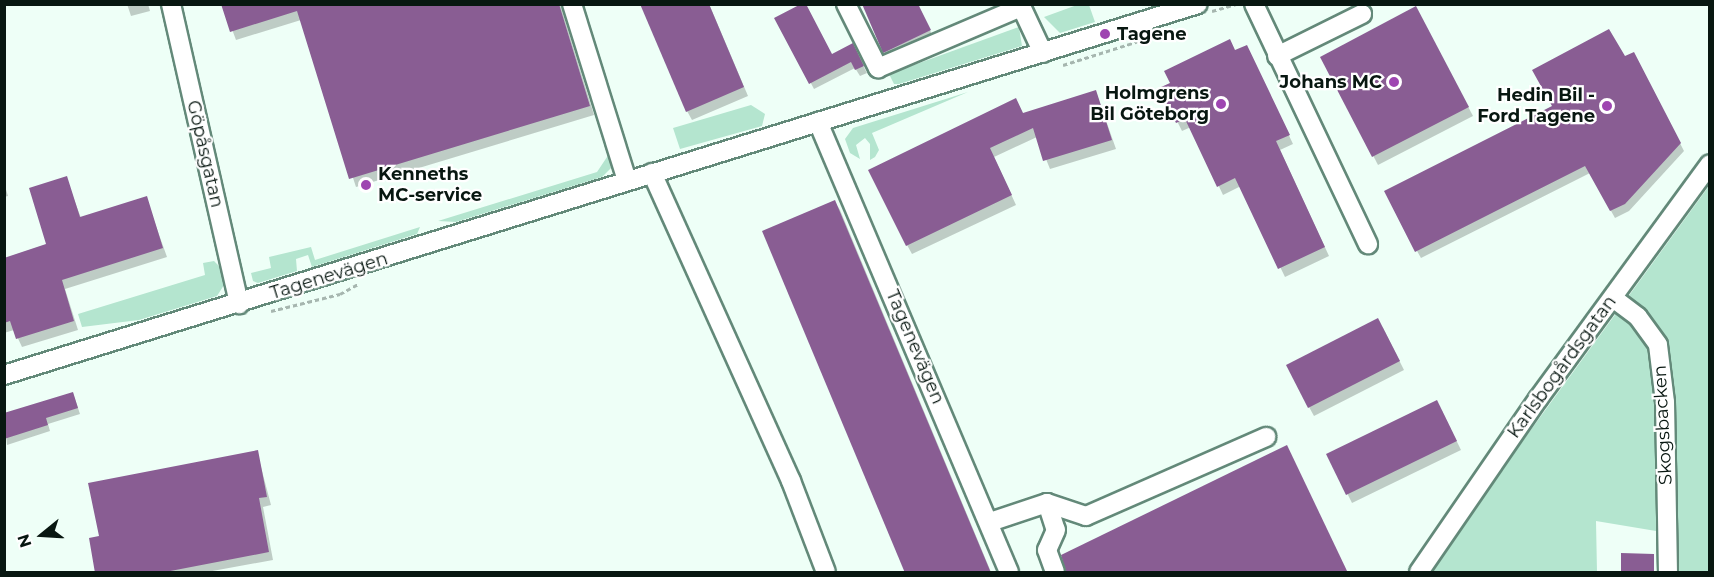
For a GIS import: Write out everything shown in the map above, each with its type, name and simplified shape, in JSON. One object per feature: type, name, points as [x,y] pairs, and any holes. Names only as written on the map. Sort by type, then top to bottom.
[{"type":"street","name":"Göpåsgatan","points":[[171,4],[239,304]]},
{"type":"street","points":[[572,4],[627,181]]},
{"type":"street","points":[[846,4],[878,68],[1020,6],[1043,53]]},
{"type":"street","name":"Tagenevägen","points":[[4,375],[239,304],[1198,4]]},
{"type":"street","points":[[1254,4],[1368,244]]},
{"type":"street","points":[[1277,56],[1362,14]]},
{"type":"street","name":"Tagenevägen","points":[[818,122],[990,522],[1009,573]]},
{"type":"street","name":"Karlsbogårdsgatan","points":[[1419,573],[1612,298],[1710,164]]},
{"type":"street","points":[[652,173],[791,481],[826,573]]},
{"type":"street","name":"Skogsbacken","points":[[1612,298],[1638,317],[1658,345],[1665,402],[1668,573]]},
{"type":"street","points":[[990,522],[1047,503],[1086,516],[1266,436]]},
{"type":"street","points":[[1047,503],[1056,530],[1047,550],[1055,573]]},
{"type":"green space","points":[[1077,5],[1089,5],[1095,22],[1060,33],[1044,17]]},
{"type":"green space","points":[[1019,27],[1022,46],[899,84],[894,84],[889,74]]},
{"type":"green space","points":[[968,92],[872,133],[879,150],[870,160],[870,144],[865,138],[856,145],[860,159],[850,153],[845,139],[853,128]]},
{"type":"green space","points":[[751,105],[765,114],[762,126],[680,149],[673,128]]},
{"type":"green space","points":[[609,154],[611,168],[602,177],[456,222],[438,221],[597,172]]},
{"type":"green space","points":[[1709,186],[1709,572],[1663,572],[1662,532],[1596,521],[1597,572],[1427,572]]},
{"type":"green space","points":[[420,227],[417,234],[312,267],[308,255],[296,259],[297,271],[258,283],[253,281],[251,273],[271,268],[269,257],[311,247],[315,260]]},
{"type":"green space","points":[[214,261],[220,267],[224,285],[217,296],[139,320],[82,327],[78,314],[205,275],[203,263]]},
{"type":"building","points":[[221,4],[559,4],[590,106],[349,179],[297,11],[230,32]]},
{"type":"building","points":[[640,4],[709,4],[744,87],[686,112]]},
{"type":"building","points":[[801,4],[806,4],[832,54],[853,43],[864,66],[855,70],[851,62],[809,84],[774,18]]},
{"type":"building","points":[[862,4],[918,4],[931,30],[883,53]]},
{"type":"building","name":"Johans MC","points":[[1416,6],[1469,107],[1372,157],[1320,57]]},
{"type":"building","points":[[1609,29],[1625,56],[1634,52],[1681,143],[1625,204],[1610,211],[1585,166],[1415,252],[1384,191],[1552,106],[1532,70]]},
{"type":"building","name":"Holmgrens Bil Göteborg","points":[[1230,39],[1235,50],[1247,45],[1290,135],[1276,141],[1325,247],[1278,269],[1235,178],[1217,187],[1185,119],[1176,123],[1159,88],[1170,83],[1164,71]]},
{"type":"building","points":[[1096,90],[1112,140],[1043,161],[1033,128],[990,148],[1012,195],[906,246],[868,170],[1016,98],[1023,113]]},
{"type":"building","points":[[67,176],[80,217],[147,196],[163,248],[62,280],[74,321],[16,339],[10,321],[4,323],[4,258],[46,244],[29,188]]},
{"type":"building","points":[[835,200],[991,573],[905,573],[762,231]]},
{"type":"building","points":[[1378,318],[1400,361],[1308,408],[1286,365]]},
{"type":"building","points":[[73,392],[78,408],[46,418],[48,425],[4,439],[4,413]]},
{"type":"building","points":[[1437,400],[1457,441],[1346,495],[1326,454]]},
{"type":"building","points":[[1287,445],[1348,573],[1066,573],[1061,555]]},
{"type":"building","points":[[258,450],[267,497],[259,498],[269,552],[160,573],[95,573],[89,538],[99,536],[88,483]]},
{"type":"building","points":[[1621,553],[1654,554],[1654,573],[1621,573]]},
{"type":"place","name":"Tagene","points":[[1105,34]]},
{"type":"place","name":"Johans MC","points":[[1394,82]]},
{"type":"place","name":"Holmgrens Bil Göteborg","points":[[1221,104]]},
{"type":"place","name":"Hedin Bil - Ford Tagene","points":[[1607,106]]},
{"type":"place","name":"Kenneths MC-service","points":[[366,185]]}]
